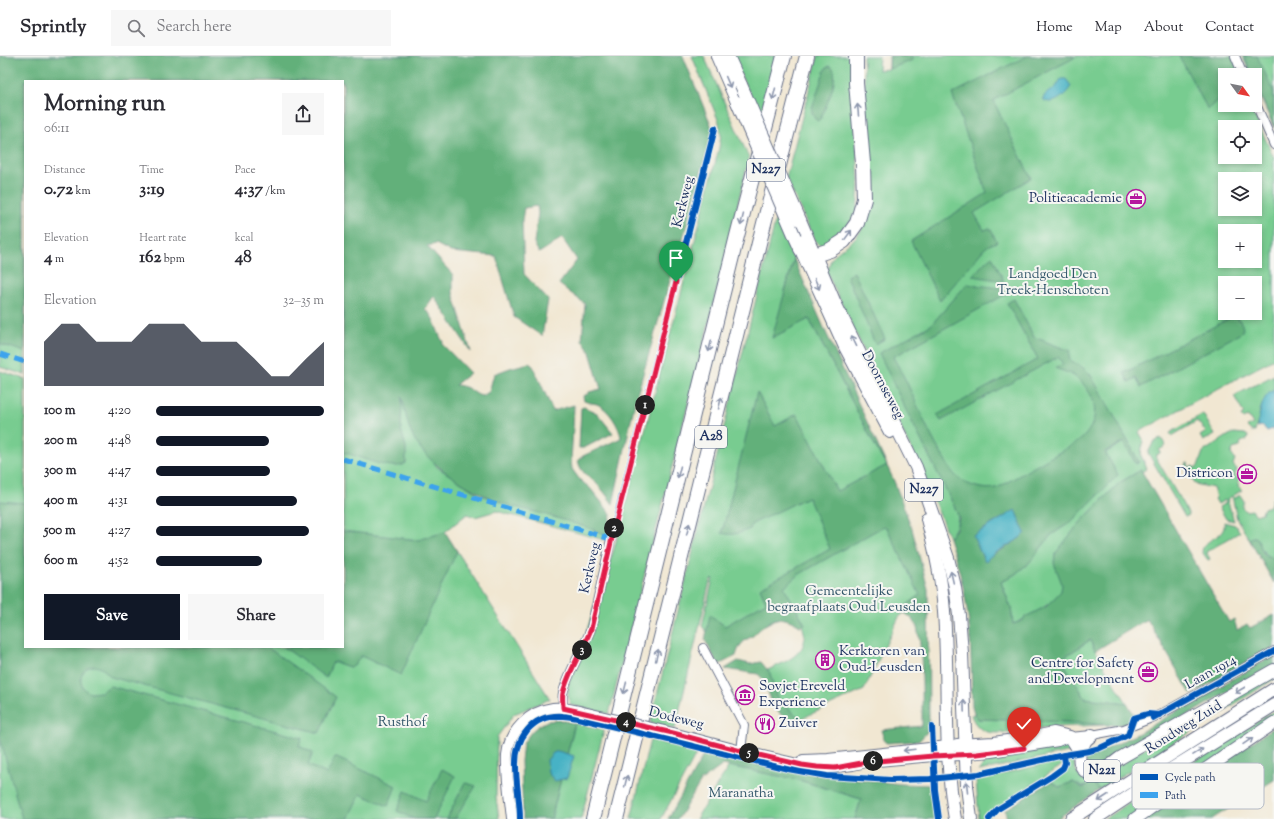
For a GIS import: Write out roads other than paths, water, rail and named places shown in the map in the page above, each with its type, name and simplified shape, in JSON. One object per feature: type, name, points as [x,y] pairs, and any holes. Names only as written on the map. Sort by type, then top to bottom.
[{"type":"highway","name":"A28","points":[[593,819],[784,56]]},
{"type":"highway","name":"A28","points":[[616,819],[807,56]]},
{"type":"highway","points":[[798,243],[815,255],[830,250],[844,241],[857,223],[864,199],[863,163],[856,83],[856,56]]},
{"type":"main road","name":"Doornseweg","points":[[717,56],[845,347],[910,471],[926,517],[936,551],[942,585],[948,750]]},
{"type":"main road","name":"Doornseweg","points":[[728,56],[836,303],[916,467],[948,558],[955,587],[959,615],[966,750]]},
{"type":"main road","name":"N221","points":[[1070,737],[1079,752],[1080,763],[1090,774],[1096,774],[1120,758],[1274,670]]},
{"type":"main road","name":"Rondweg Zuid","points":[[1157,763],[1274,689]]},
{"type":"main road","name":"Rondweg Zuid","points":[[1181,763],[1274,705]]},
{"type":"main road","points":[[1215,763],[1274,723]]},
{"type":"main road","name":"Laan 1914","points":[[966,750],[994,743],[1054,733],[1070,737]]},
{"type":"main road","name":"N221","points":[[1079,752],[1086,740],[1092,735]]},
{"type":"main road","name":"Dodeweg","points":[[948,750],[966,750]]},
{"type":"main road","name":"N227","points":[[948,750],[955,819]]},
{"type":"main road","name":"N227","points":[[966,750],[971,819]]},
{"type":"main road","name":"Rondweg Zuid","points":[[1071,819],[1132,779]]},
{"type":"main road","name":"Rondweg Zuid","points":[[1095,819],[1132,794]]},
{"type":"main road","points":[[1135,819],[1149,809]]},
{"type":"street","points":[[1235,56],[1240,68]]},
{"type":"street","points":[[1259,112],[1274,145]]},
{"type":"street","name":"Kerkweg","points":[[563,708],[563,694],[569,677],[591,629],[612,538]]},
{"type":"street","points":[[703,648],[744,725],[741,751]]},
{"type":"street","name":"Laan 1914","points":[[1070,737],[1092,735],[1124,729],[1158,715],[1274,651]]},
{"type":"street","name":"Dodeweg","points":[[512,819],[507,754],[510,743],[514,734],[526,720],[535,714],[554,708],[563,708],[583,712],[802,765],[835,768],[948,750]]},
{"type":"water","points":[[1061,79],[1066,79],[1071,86],[1066,93],[1054,101],[1050,102],[1043,99],[1046,94],[1055,88]]},
{"type":"water","points":[[1274,390],[1274,431],[1273,429],[1267,431],[1263,426],[1257,427],[1260,411],[1266,396]]},
{"type":"water","points":[[1015,510],[1025,533],[1016,541],[995,553],[986,561],[984,560],[973,536]]},
{"type":"water","points":[[558,751],[574,756],[567,778],[555,781],[548,773],[547,760],[553,753]]},
{"type":"place","name":"Politieacademie","points":[[1136,199]]},
{"type":"place","name":"Districon","points":[[1247,474]]},
{"type":"place","name":"Kerktoren van Oud-Leusden","points":[[825,660]]},
{"type":"place","name":"Centre for Safety and Development","points":[[1148,672]]},
{"type":"place","name":"Sovjet Ereveld Experience","points":[[745,695]]},
{"type":"place","name":"Zuiver","points":[[765,724]]},
{"type":"park label","name":"Landgoed Den Treek-Henschoten","points":[[1053,284]]},
{"type":"park label","name":"Gemeentelijke begraafplaats Oud Leusden","points":[[849,600]]},
{"type":"park label","name":"Rusthof","points":[[402,723]]},
{"type":"park label","name":"Maranatha","points":[[741,794]]}]
